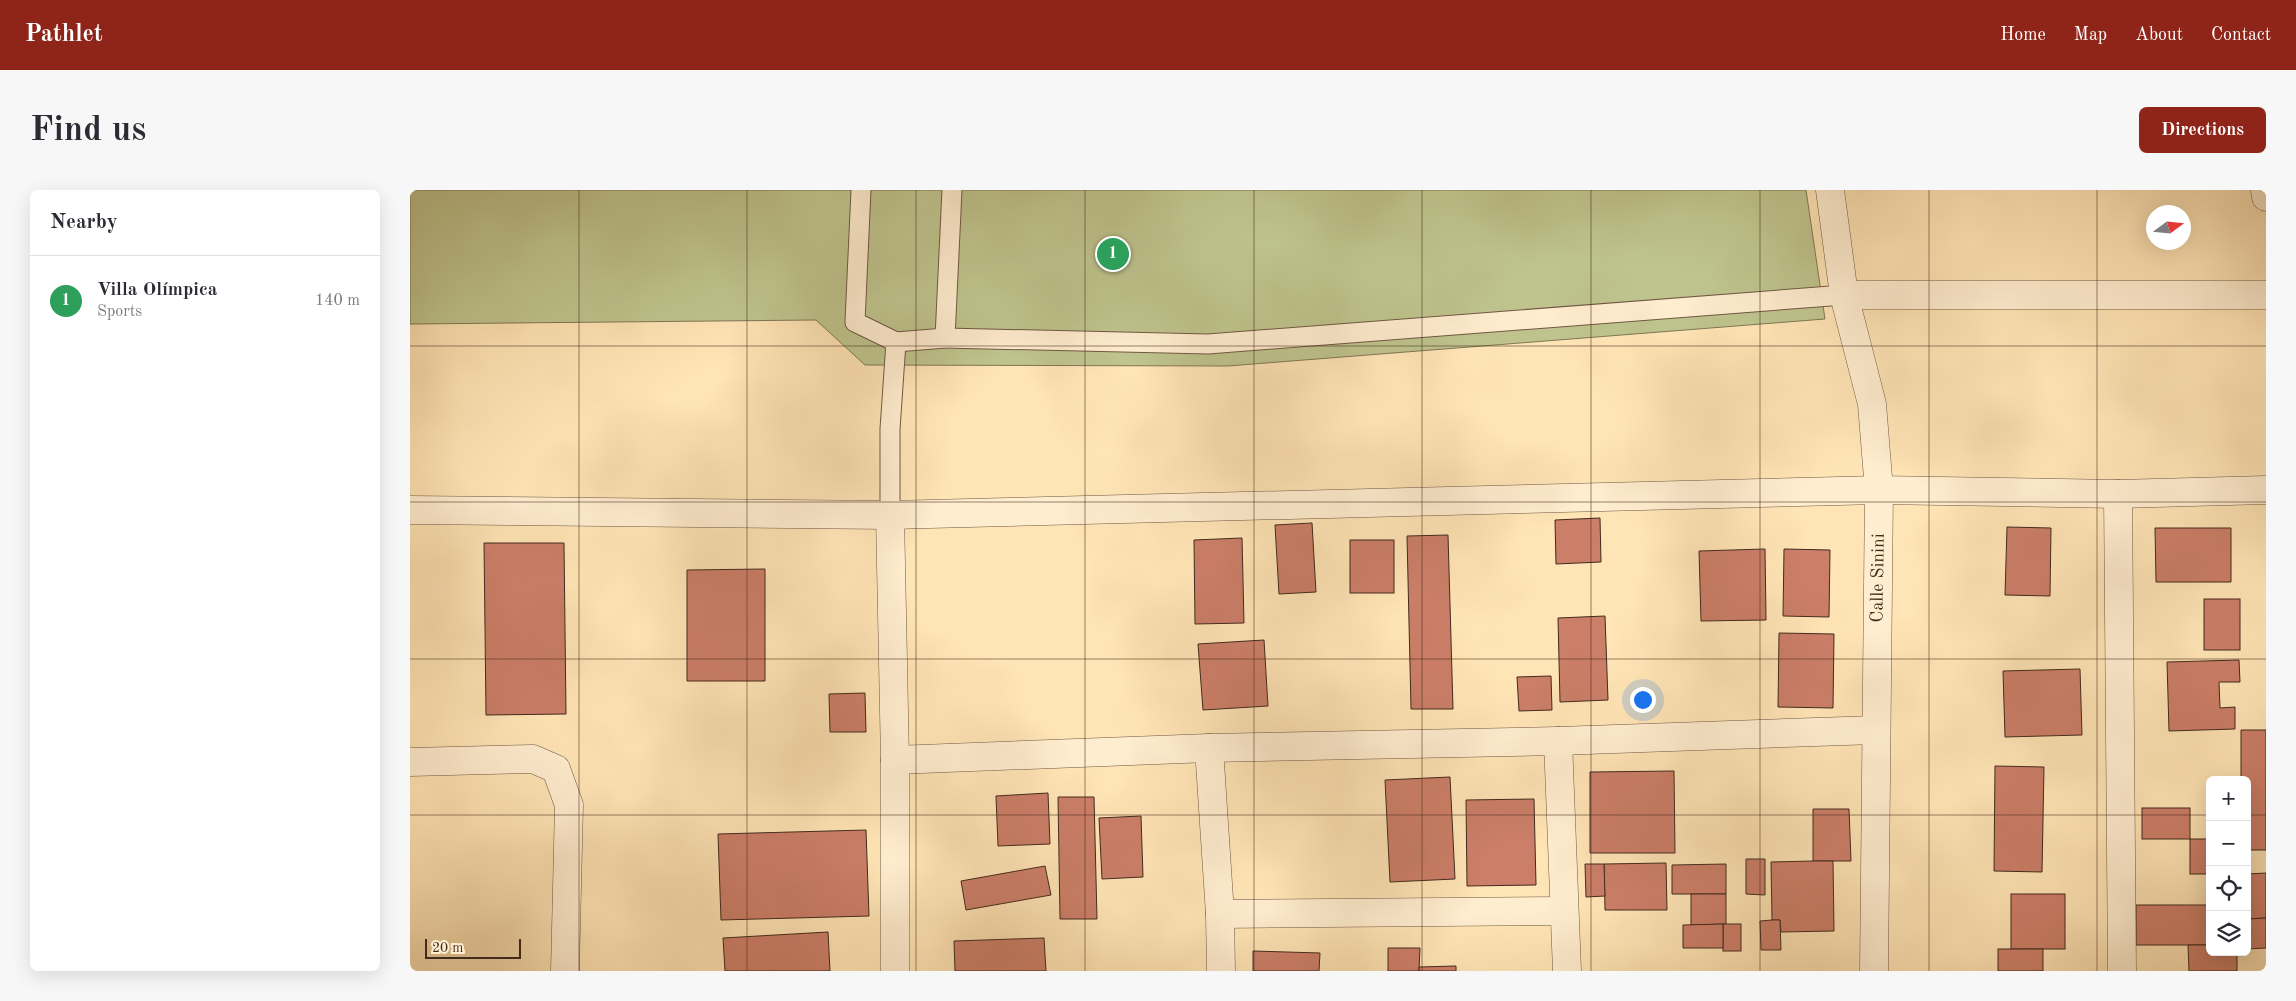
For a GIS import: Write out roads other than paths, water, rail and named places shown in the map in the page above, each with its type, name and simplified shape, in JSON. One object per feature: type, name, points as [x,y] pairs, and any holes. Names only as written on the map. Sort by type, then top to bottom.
[{"type":"street","name":"Calle Sinini","points":[[1830,190],[1844,295],[1872,404],[1878,479],[1874,971]]},
{"type":"street","points":[[2265,190],[2266,198]]},
{"type":"street","points":[[1844,295],[2266,295]]},
{"type":"street","points":[[410,510],[890,502],[1878,479],[2118,494],[2266,490]]},
{"type":"street","points":[[2118,494],[2122,971]]},
{"type":"street","points":[[890,502],[895,760],[894,971]]},
{"type":"street","points":[[895,760],[1209,748],[1558,741],[1875,730]]},
{"type":"street","points":[[1558,741],[1567,971]]},
{"type":"street","points":[[1209,748],[1220,914],[1220,971]]},
{"type":"street","points":[[410,762],[533,759],[556,769],[570,805],[565,971]]},
{"type":"street","points":[[1220,914],[1564,911]]},
{"type":"lane","points":[[860,190],[855,322],[896,342],[945,338],[1208,344],[1844,295]]},
{"type":"lane","points":[[945,338],[952,190]]},
{"type":"lane","points":[[890,502],[890,429],[896,342]]},
{"type":"place","name":"Villa Olímpica","points":[[1113,254]]}]
